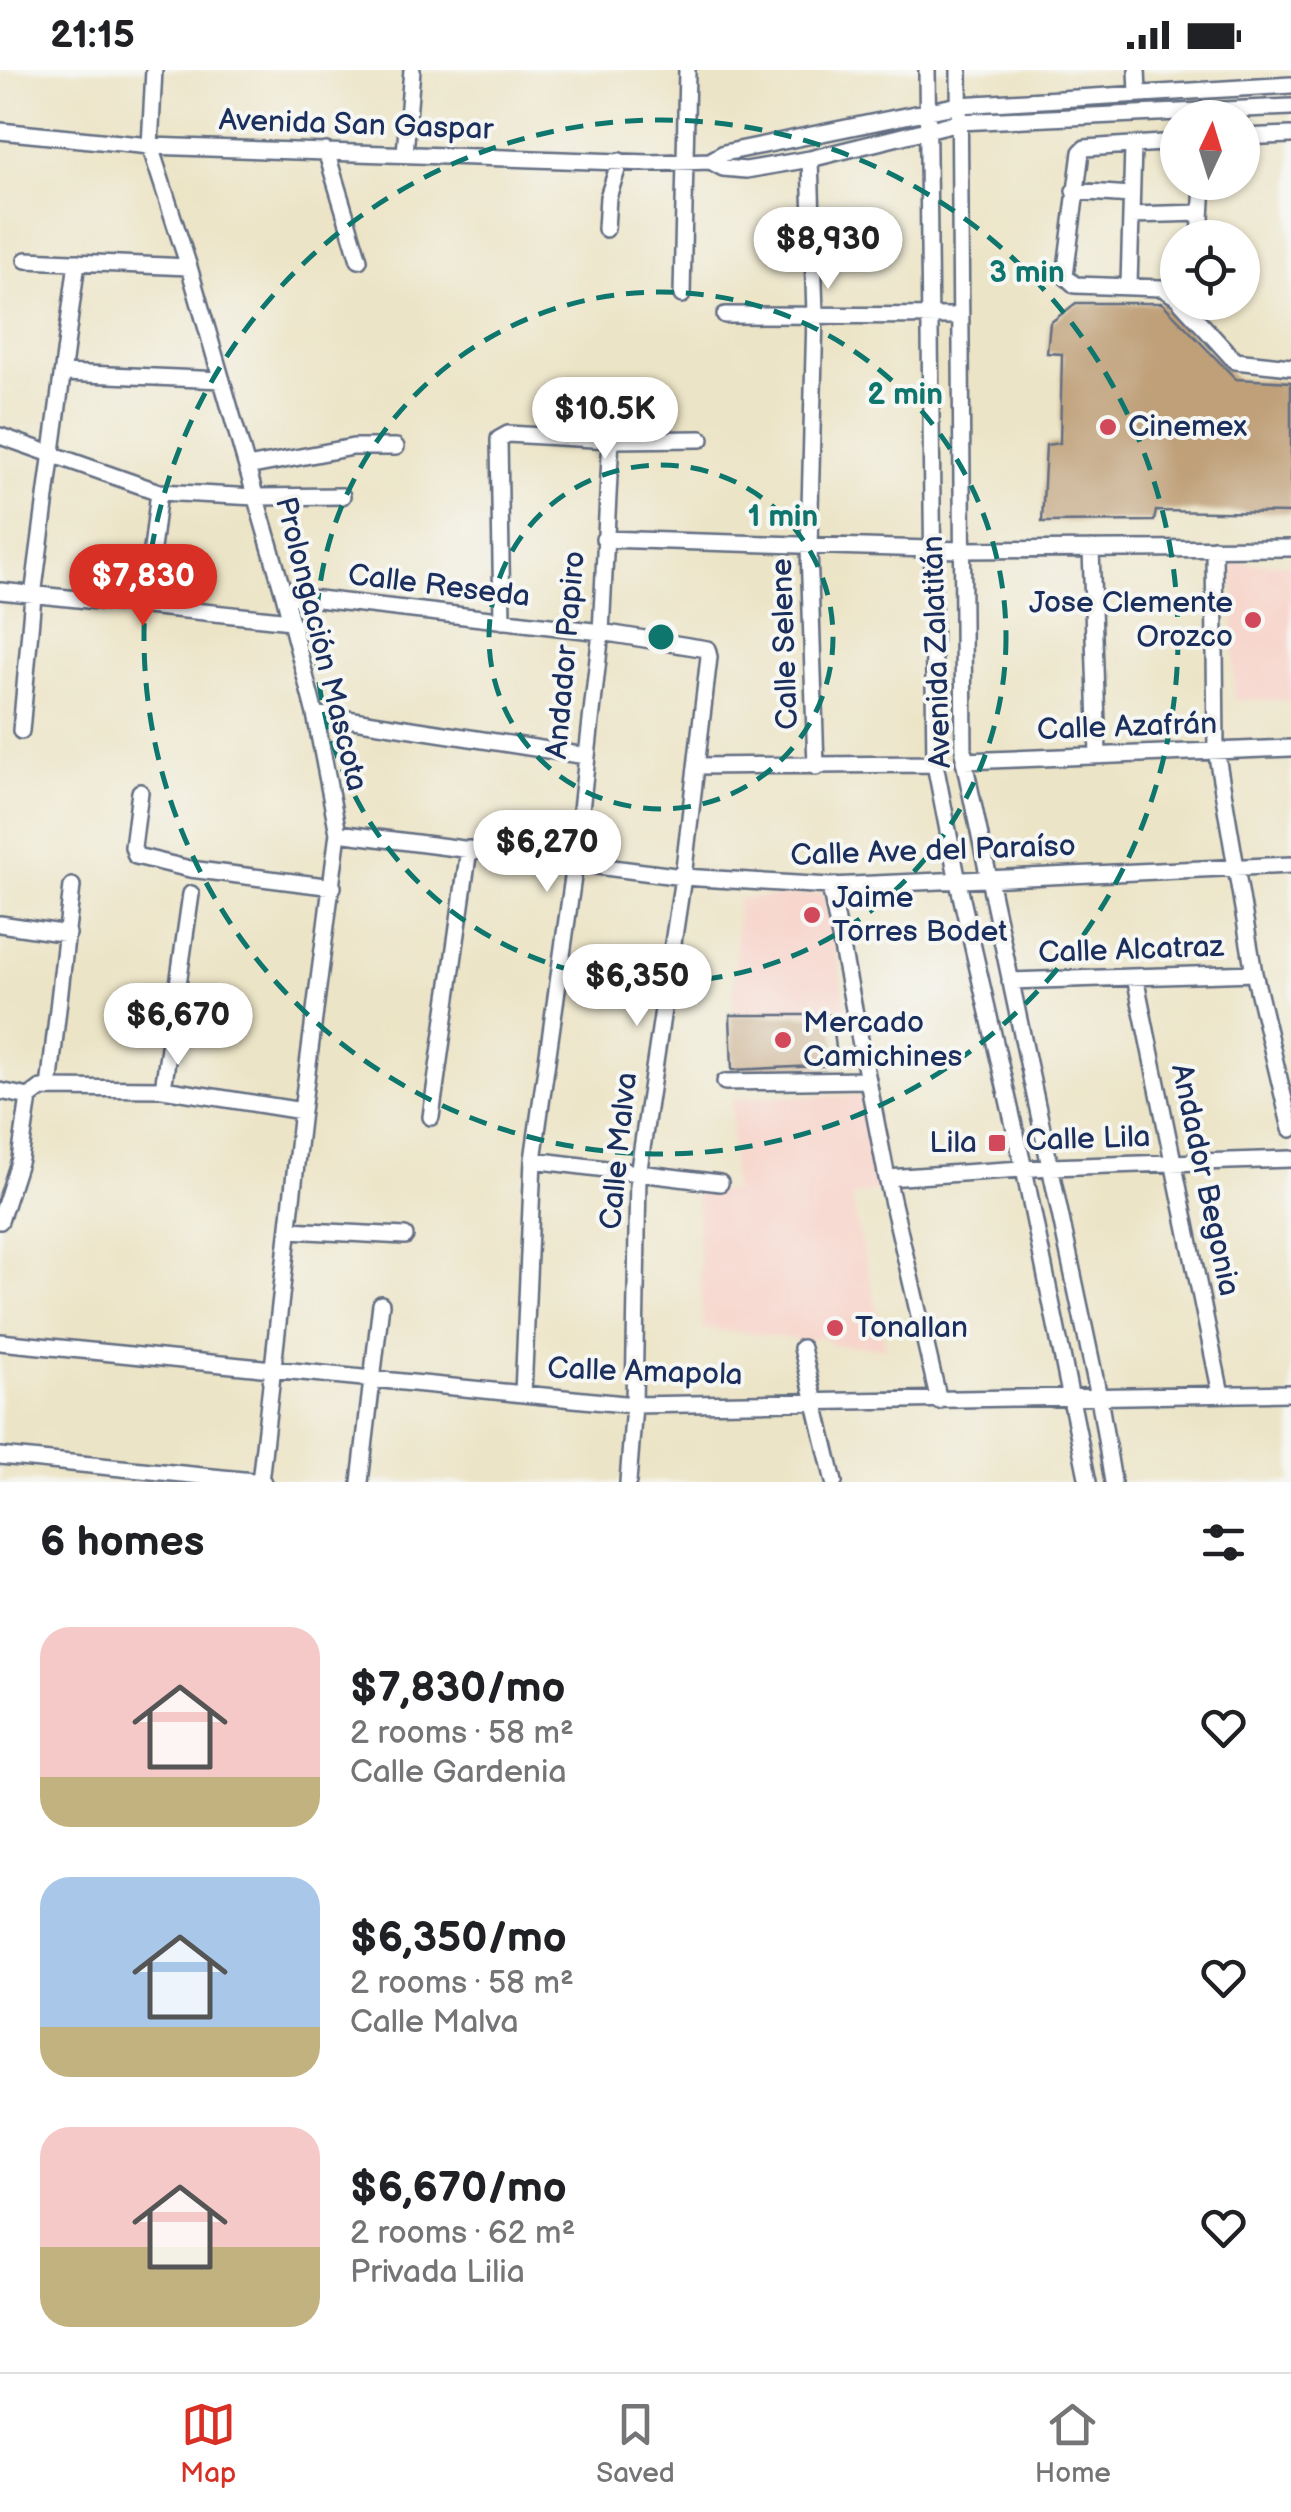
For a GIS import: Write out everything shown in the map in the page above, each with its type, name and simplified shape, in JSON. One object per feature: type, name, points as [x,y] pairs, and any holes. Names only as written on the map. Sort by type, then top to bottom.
[{"type":"street","name":"Prolongación Mascota","points":[[154,70],[150,146],[291,621],[315,714],[338,833],[261,1482]]},
{"type":"street","points":[[405,153],[412,70]]},
{"type":"street","points":[[682,295],[687,70]]},
{"type":"street","name":"Avenida Zalatitán","points":[[927,70],[935,764],[1088,1482]]},
{"type":"street","name":"Avenida Zalatitán","points":[[958,70],[964,762],[1099,1397],[1113,1482]]},
{"type":"street","points":[[1137,70],[1138,94]]},
{"type":"street","points":[[1291,70],[1291,82]]},
{"type":"street","name":"Avenida San Gaspar","points":[[0,131],[150,146],[686,162],[710,161],[724,153],[959,105],[1291,82]]},
{"type":"street","points":[[1092,96],[1096,148]]},
{"type":"street","name":"Avenida San Gaspar","points":[[710,161],[723,168],[746,170],[810,159],[959,122],[1291,107]]},
{"type":"street","points":[[1260,136],[1291,135]]},
{"type":"street","points":[[1160,144],[1081,152],[1065,276],[1068,282],[1160,288]]},
{"type":"street","points":[[1129,286],[1133,146]]},
{"type":"street","points":[[326,151],[359,260]]},
{"type":"street","name":"Calle Selene","points":[[810,159],[816,314],[809,548],[816,767]]},
{"type":"street","points":[[606,229],[608,197],[620,162]]},
{"type":"street","points":[[1074,192],[1131,195]]},
{"type":"street","points":[[1201,220],[1202,200]]},
{"type":"street","points":[[1131,215],[1202,213]]},
{"type":"street","points":[[26,260],[189,267]]},
{"type":"street","points":[[22,731],[33,596],[77,262]]},
{"type":"street","points":[[726,315],[960,316]]},
{"type":"street","points":[[1197,321],[1235,361],[1291,367]]},
{"type":"street","points":[[64,372],[222,380]]},
{"type":"street","name":"Andador Papiro","points":[[523,1394],[532,1160],[575,862],[601,632],[613,398]]},
{"type":"street","points":[[502,622],[499,439],[508,434],[611,440],[701,439]]},
{"type":"street","points":[[0,436],[159,492],[342,496]]},
{"type":"street","points":[[247,467],[353,447],[396,447]]},
{"type":"street","points":[[145,606],[159,492]]},
{"type":"street","points":[[604,539],[961,550],[1291,548]]},
{"type":"street","points":[[1091,548],[1098,756]]},
{"type":"street","points":[[1214,548],[1216,750],[1254,973],[1291,1129]]},
{"type":"street","points":[[0,591],[291,621]]},
{"type":"street","name":"Calle Reseda","points":[[284,596],[601,632],[707,650]]},
{"type":"street","name":"Calle Malva","points":[[628,1482],[634,1404],[638,1175],[683,876],[707,650]]},
{"type":"street","points":[[315,714],[586,756]]},
{"type":"street","name":"Calle Azafrán","points":[[964,762],[1291,748]]},
{"type":"street","points":[[696,766],[935,764]]},
{"type":"street","points":[[140,792],[133,847],[136,856],[190,868],[333,887]]},
{"type":"street","name":"Calle Ave del Paraíso","points":[[338,833],[683,876],[830,886],[1291,865]]},
{"type":"street","points":[[431,1117],[469,849]]},
{"type":"street","points":[[49,1088],[72,886]]},
{"type":"street","points":[[830,886],[887,1178],[939,1401]]},
{"type":"street","points":[[163,1088],[191,894]]},
{"type":"street","points":[[0,924],[68,934]]},
{"type":"street","name":"Calle Alcatraz","points":[[1010,982],[1254,973]]},
{"type":"street","name":"Andador Begonia","points":[[1134,977],[1221,1394]]},
{"type":"street","points":[[725,1082],[868,1080]]},
{"type":"street","points":[[0,1221],[20,1159],[29,1097],[34,1091],[163,1088],[302,1111]]},
{"type":"street","points":[[0,1091],[29,1097]]},
{"type":"street","name":"Calle Lila","points":[[887,1178],[1050,1167],[1291,1159]]},
{"type":"street","points":[[532,1160],[720,1183]]},
{"type":"street","points":[[289,1230],[405,1236]]},
{"type":"street","points":[[360,1482],[381,1304]]},
{"type":"street","name":"Calle Amapola","points":[[0,1342],[634,1404],[1291,1393]]},
{"type":"street","points":[[802,1348],[834,1482]]},
{"type":"street","points":[[0,1456],[261,1482]]},
{"type":"shaded area","points":[[1234,563],[1291,564],[1291,701],[1234,699]]},
{"type":"shaded area","points":[[824,893],[847,1011],[733,1012],[738,899]]},
{"type":"shaded area","points":[[866,1095],[884,1189],[851,1197],[886,1348],[831,1345],[818,1337],[809,1341],[703,1328],[696,1189],[732,1191],[732,1098]]},
{"type":"building","points":[[1076,303],[1160,303],[1160,320],[1179,320],[1236,379],[1291,382],[1291,513],[1156,511],[1154,521],[1042,522],[1046,445],[1060,443],[1062,354],[1047,353],[1050,323]]},
{"type":"building","name":"Mercado Camichines","points":[[730,1015],[832,1015],[838,1065],[732,1070]]},
{"type":"place","name":"Cinemex","points":[[1108,427]]},
{"type":"place","name":"Jose Clemente Orozco","points":[[1253,620]]},
{"type":"place","name":"Jaime Torres Bodet","points":[[812,915]]},
{"type":"place","name":"Mercado Camichines","points":[[783,1040]]},
{"type":"place","name":"Lila","points":[[997,1143]]},
{"type":"place","name":"Tonallan","points":[[835,1328]]}]
